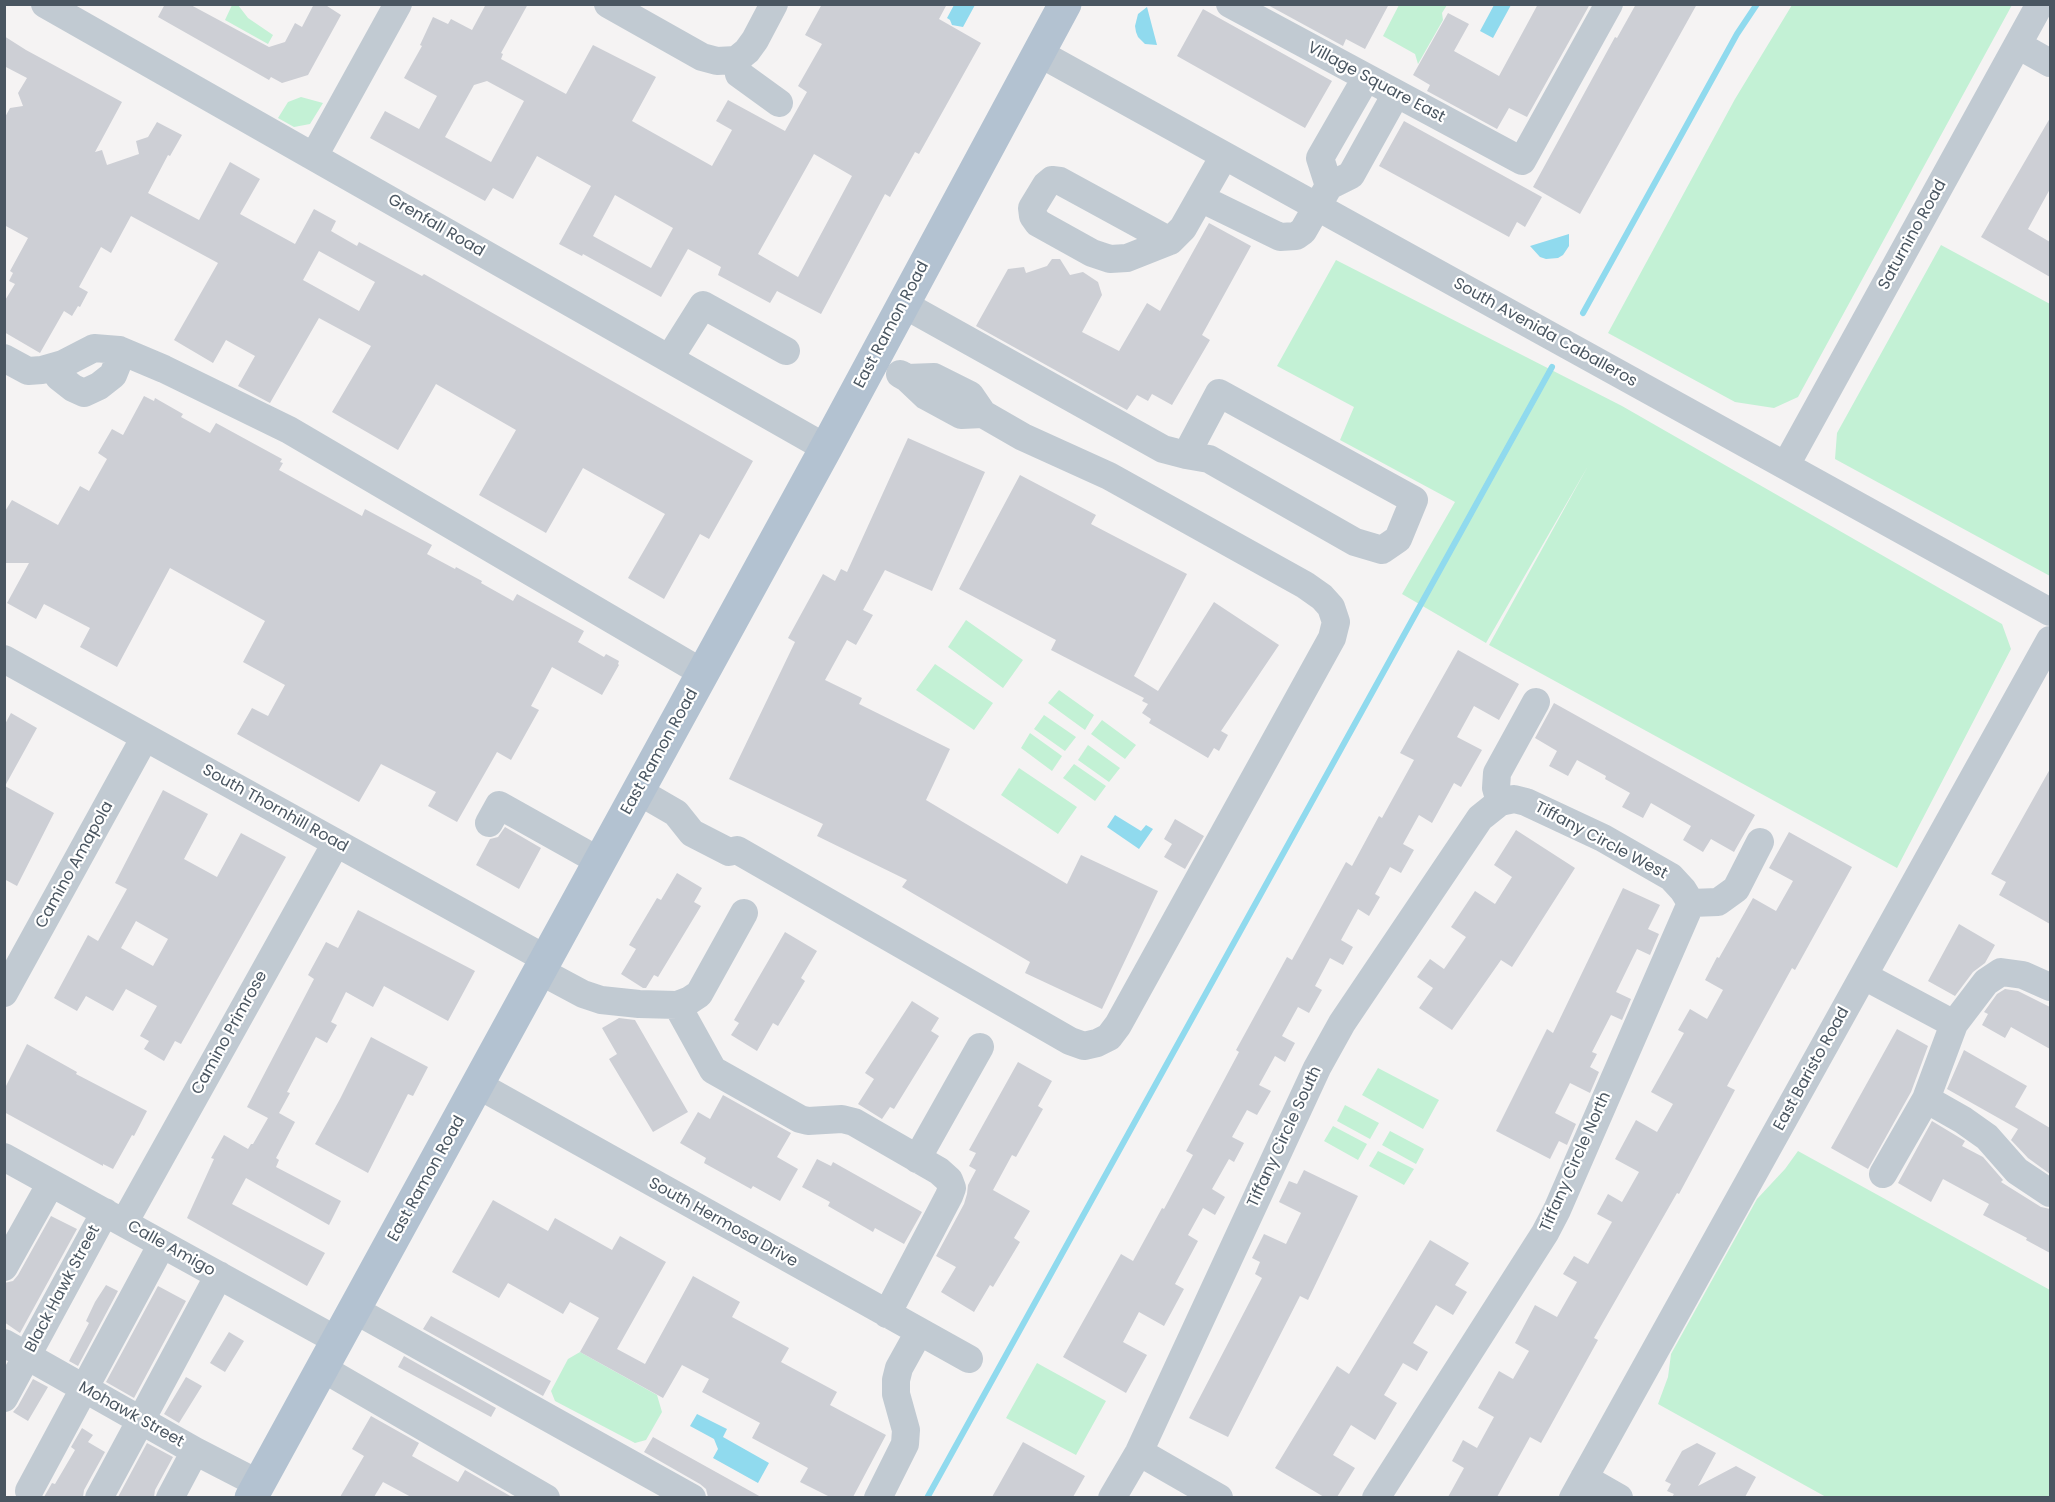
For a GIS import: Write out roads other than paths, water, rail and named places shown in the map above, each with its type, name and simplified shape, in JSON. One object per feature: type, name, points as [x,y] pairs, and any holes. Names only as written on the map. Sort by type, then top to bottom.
[{"type":"main road","name":"East Ramon Road","points":[[255,1491],[826,448],[1065,4]]},
{"type":"street","name":"Grenfall Road","points":[[45,4],[826,448]]},
{"type":"street","points":[[314,156],[398,4]]},
{"type":"street","points":[[608,4],[702,57],[717,61],[736,60],[747,51],[774,4]]},
{"type":"street","name":"Village Square East","points":[[1230,4],[1522,161],[1609,4]]},
{"type":"street","name":"Saturnino Road","points":[[1786,465],[2040,4]]},
{"type":"street","points":[[2018,45],[2050,63]]},
{"type":"street","name":"South Avenida Caballeros","points":[[1039,53],[1224,156],[1323,197],[1786,465],[2050,612]]},
{"type":"street","points":[[736,60],[738,75],[779,103]]},
{"type":"street","points":[[1323,197],[1320,159],[1366,78]]},
{"type":"street","points":[[1200,198],[1280,237],[1296,236],[1303,231],[1323,197],[1352,175],[1396,94]]},
{"type":"street","points":[[1170,241],[1060,182],[1052,180],[1046,185],[1032,208],[1033,216],[1038,223],[1092,253],[1110,259],[1127,258],[1170,241],[1183,228],[1224,156]]},
{"type":"street","points":[[903,304],[1163,449],[1186,455],[1209,459],[1355,542],[1382,550],[1398,539],[1414,500],[1219,393],[1186,455]]},
{"type":"street","points":[[669,359],[704,305],[786,351]]},
{"type":"street","points":[[4,358],[28,371],[63,364],[93,348],[119,350],[165,369],[289,430],[703,673]]},
{"type":"street","points":[[638,792],[676,813],[692,833],[729,852],[737,850],[1070,1041],[1084,1046],[1097,1044],[1109,1037],[1118,1025],[1332,638],[1336,622],[1331,607],[1322,597],[1305,585],[1109,476],[1023,437],[983,414],[961,415],[926,396],[907,378],[873,359]]},
{"type":"street","name":"East Baristo Road","points":[[1579,1488],[2050,640]]},
{"type":"street","name":"South Thornhill Road","points":[[4,659],[336,843],[543,965],[583,994],[601,1000],[677,1005]]},
{"type":"street","points":[[1500,802],[1496,788],[1497,773],[1536,702]]},
{"type":"street","name":"Camino Amapola","points":[[4,993],[145,737]]},
{"type":"street","name":"Tiffany Circle West","points":[[1500,802],[1514,799],[1526,802],[1603,838],[1671,877],[1691,903]]},
{"type":"street","name":"Tiffany Circle South","points":[[1112,1497],[1139,1452],[1317,1068],[1342,1023],[1480,818],[1500,802]]},
{"type":"street","points":[[489,823],[499,805],[599,861]]},
{"type":"street","points":[[1691,903],[1718,902],[1736,889],[1760,842]]},
{"type":"street","name":"Camino Primrose","points":[[114,1218],[336,843]]},
{"type":"street","name":"Tiffany Circle North","points":[[1376,1497],[1545,1233],[1691,903]]},
{"type":"street","points":[[744,913],[699,994],[677,1005],[713,1070],[800,1119],[808,1121],[842,1119],[854,1122],[939,1171],[949,1180],[951,1188],[887,1314]]},
{"type":"street","points":[[1883,1174],[1926,1099],[1954,1024],[1986,982],[2001,972],[2023,975],[2050,987]]},
{"type":"street","points":[[1864,976],[1954,1024]]},
{"type":"street","points":[[917,1159],[980,1047]]},
{"type":"street","name":"South Hermosa Drive","points":[[478,1085],[969,1359]]},
{"type":"street","points":[[1926,1099],[1963,1120],[1986,1137],[2017,1171],[2050,1193]]},
{"type":"street","name":"Calle Amigo","points":[[4,1157],[219,1275],[330,1354],[546,1497]]},
{"type":"street","points":[[4,1267],[51,1182]]},
{"type":"street","name":"Black Hawk Street","points":[[4,1398],[16,1350],[114,1218]]},
{"type":"street","points":[[29,1491],[162,1244]]},
{"type":"street","points":[[99,1497],[219,1275]]},
{"type":"street","points":[[355,1310],[692,1497]]},
{"type":"street","points":[[878,1497],[905,1444],[906,1430],[896,1394],[896,1380],[899,1368],[919,1332]]},
{"type":"street","name":"Mohawk Street","points":[[16,1350],[195,1451],[255,1491]]},
{"type":"street","points":[[170,1497],[195,1451]]},
{"type":"street","points":[[1139,1452],[1219,1497]]},
{"type":"street","points":[[1579,1488],[1619,1497]]},
{"type":"water","points":[[954,5],[975,5],[963,27],[952,25],[947,18]]},
{"type":"water","points":[[1494,5],[1511,5],[1493,38],[1480,31]]},
{"type":"water","points":[[1147,7],[1157,45],[1145,44],[1136,32],[1138,14]]},
{"type":"water","points":[[1569,234],[1569,246],[1558,258],[1540,257],[1530,246]]},
{"type":"water","points":[[1115,815],[1141,831],[1146,825],[1153,829],[1139,849],[1107,827]]},
{"type":"water","points":[[697,1414],[727,1429],[723,1437],[769,1463],[758,1483],[713,1458],[718,1449],[714,1439],[690,1426]]},
{"type":"waterway","points":[[1583,313],[1737,34],[1757,4]]},
{"type":"waterway","points":[[927,1498],[1552,367]]}]
